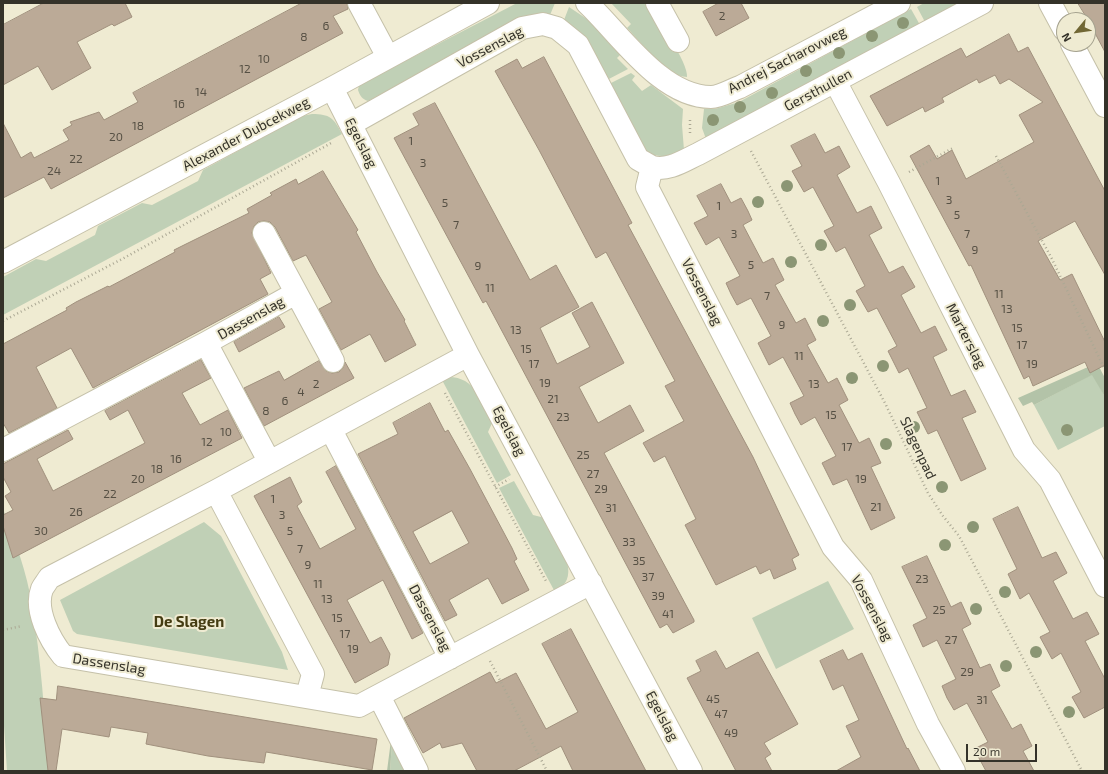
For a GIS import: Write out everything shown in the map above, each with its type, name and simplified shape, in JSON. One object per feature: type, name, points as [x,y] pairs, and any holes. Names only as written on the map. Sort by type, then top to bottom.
[{"type":"street","points":[[359,3],[388,57]]},
{"type":"street","name":"Alexander Dubcekweg","points":[[3,262],[332,88],[488,3]]},
{"type":"street","name":"Andrej Sacharovweg","points":[[587,3],[658,76],[680,91],[712,97],[740,87],[899,3]]},
{"type":"street","points":[[657,3],[678,41]]},
{"type":"street","name":"Gersthullen","points":[[652,167],[660,169],[668,168],[698,154],[982,3]]},
{"type":"street","points":[[1050,3],[1056,14]]},
{"type":"street","name":"Vossenslag","points":[[351,124],[522,28],[543,24],[557,28],[578,45],[638,159],[652,167],[647,187],[833,547],[861,580],[928,724],[954,771]]},
{"type":"street","points":[[1076,52],[1105,106]]},
{"type":"street","name":"Marterslag","points":[[834,81],[889,183],[1024,450],[1050,480],[1105,586]]},
{"type":"street","name":"Egelslag","points":[[332,88],[468,355],[691,771]]},
{"type":"street","name":"Dassenslag","points":[[264,233],[333,361]]},
{"type":"street","name":"Dassenslag","points":[[3,450],[206,343],[296,293]]},
{"type":"street","name":"Dassenslag","points":[[206,343],[270,461]]},
{"type":"street","name":"Dassenslag","points":[[468,355],[331,430],[49,578],[42,589],[40,602],[44,622],[52,643],[63,656],[359,706],[591,583]]},
{"type":"street","name":"Dassenslag","points":[[331,430],[450,658]]},
{"type":"street","points":[[216,491],[313,674],[307,696]]},
{"type":"street","points":[[379,696],[417,771]]},
{"type":"path","points":[[693,94],[689,127],[690,136],[698,154]]},
{"type":"path","points":[[3,321],[124,258],[344,136],[351,124]]},
{"type":"path","name":"Slagenpad","points":[[740,131],[885,403],[928,493],[943,516],[959,536],[1082,771]]},
{"type":"path","points":[[889,183],[953,148]]},
{"type":"path","points":[[996,156],[1052,259],[1105,370]]},
{"type":"path","points":[[435,374],[556,601]]},
{"type":"path","points":[[480,642],[547,771]]},
{"type":"green space","points":[[517,3],[555,3],[550,15],[531,15],[518,21],[368,101],[360,96],[358,90],[359,85]]},
{"type":"green space","points":[[611,3],[648,3],[678,51],[686,70],[687,77],[671,71],[655,58],[627,28],[631,24]]},
{"type":"green space","points":[[924,3],[961,3],[925,22],[917,7]]},
{"type":"green space","points":[[569,7],[587,19],[618,51],[620,55],[617,58],[628,69],[605,81],[564,20]]},
{"type":"green space","points":[[911,9],[920,25],[706,139],[702,128],[704,109],[715,109],[739,102]]},
{"type":"green space","points":[[631,73],[635,76],[632,80],[642,91],[651,85],[683,109],[682,125],[684,150],[665,156],[646,152],[607,85]]},
{"type":"green space","points":[[312,114],[323,115],[331,118],[342,134],[3,315],[3,277],[36,259],[46,261],[95,235],[98,226],[142,203],[152,205],[198,181],[203,170],[302,116]]},
{"type":"green space","points":[[1097,363],[1105,378],[1105,397],[1092,375],[1034,405],[1032,402],[1023,406],[1018,398]]},
{"type":"green space","points":[[1093,374],[1105,397],[1105,426],[1058,450],[1034,405]]},
{"type":"green space","points":[[447,377],[457,378],[471,385],[481,398],[493,421],[488,432],[511,475],[497,483],[442,380]]},
{"type":"green space","points":[[514,481],[533,515],[545,518],[563,550],[568,568],[568,576],[565,583],[555,592],[499,488]]},
{"type":"green space","points":[[3,509],[24,569],[30,593],[38,646],[46,729],[48,771],[7,771],[3,711]]},
{"type":"green space","points":[[204,522],[221,536],[282,652],[288,670],[77,634],[73,631],[60,600]]},
{"type":"green space","points":[[828,581],[854,629],[776,669],[752,618]]},
{"type":"green space","points":[[391,740],[390,771],[387,771]]},
{"type":"green space","points":[[392,743],[406,771],[390,771]]},
{"type":"building","points":[[44,3],[125,3],[132,17],[114,26],[112,24],[77,42],[91,68],[52,90],[38,66],[3,85],[3,25]]},
{"type":"building","points":[[302,3],[347,3],[348,9],[333,16],[343,33],[51,189],[44,177],[3,198],[3,123],[21,158],[31,152],[34,158],[69,140],[63,130],[72,125],[70,122],[99,112],[104,120],[138,102],[133,93]]},
{"type":"building","points":[[719,3],[741,3],[749,18],[716,36],[703,12]]},
{"type":"building","points":[[1078,3],[1105,3],[1105,52],[1096,35],[1096,12],[1083,12]]},
{"type":"building","points":[[1009,34],[1018,52],[1028,47],[1105,191],[1105,275],[1075,221],[1038,241],[1060,280],[1072,274],[1105,342],[1105,365],[1090,373],[1085,362],[1033,386],[1029,376],[1024,379],[971,265],[969,266],[910,156],[929,145],[937,159],[952,150],[966,179],[1034,142],[1019,115],[1043,102],[1009,79],[1000,84],[995,75],[979,83],[977,79],[942,98],[944,102],[925,112],[923,107],[887,126],[870,96],[961,48],[966,57]]},
{"type":"building","points":[[544,57],[632,223],[628,225],[753,457],[799,555],[792,559],[796,569],[774,579],[770,569],[760,574],[756,566],[716,585],[685,525],[696,519],[665,456],[654,462],[643,443],[684,421],[665,386],[675,381],[606,252],[596,258],[495,71],[517,59],[522,68]]},
{"type":"building","points":[[435,103],[530,280],[556,265],[579,307],[540,328],[557,364],[590,347],[572,313],[592,302],[624,363],[579,387],[598,423],[630,405],[644,431],[604,453],[694,620],[694,622],[673,633],[667,624],[660,628],[486,301],[483,303],[394,138],[419,125],[413,114]]},
{"type":"building","points":[[815,134],[825,153],[839,146],[850,167],[837,175],[857,213],[871,206],[882,228],[869,235],[889,273],[903,266],[915,287],[901,295],[921,333],[935,326],[947,350],[933,357],[951,396],[965,390],[976,412],[962,418],[986,469],[961,481],[937,430],[928,434],[917,412],[927,408],[908,368],[899,373],[888,351],[897,346],[877,308],[868,312],[856,291],[865,286],[845,247],[836,252],[824,231],[834,226],[813,187],[804,192],[792,171],[802,166],[791,146]]},
{"type":"building","points":[[323,171],[358,230],[356,232],[405,320],[404,321],[416,345],[385,362],[370,334],[341,350],[319,309],[332,302],[306,255],[293,261],[275,227],[270,222],[258,222],[254,226],[252,233],[271,273],[260,279],[268,294],[93,388],[71,348],[36,367],[57,408],[9,433],[3,423],[3,344],[67,310],[66,308],[76,302],[108,286],[109,287],[175,252],[174,250],[249,213],[247,209],[272,195],[270,193],[296,179],[298,184]]},
{"type":"building","points":[[721,184],[731,203],[741,198],[752,220],[743,225],[763,263],[773,258],[784,280],[775,285],[796,323],[805,318],[816,340],[807,345],[828,383],[837,378],[848,400],[839,405],[859,443],[869,438],[881,463],[871,467],[895,518],[871,530],[847,479],[833,485],[822,463],[836,456],[815,417],[801,425],[795,414],[790,403],[804,396],[783,357],[769,365],[758,343],[771,336],[751,298],[737,305],[731,294],[726,283],[740,276],[719,237],[706,245],[694,223],[708,216],[697,196]]},
{"type":"building","points":[[279,317],[285,327],[239,352],[234,342]]},
{"type":"building","points":[[201,360],[211,378],[182,393],[200,425],[228,410],[242,438],[13,558],[3,526],[3,515],[13,510],[5,496],[11,492],[3,477],[3,464],[68,430],[73,439],[37,459],[53,491],[145,443],[128,410],[110,420],[105,411]]},
{"type":"building","points":[[319,361],[326,371],[332,373],[339,372],[343,368],[345,362],[354,378],[264,426],[244,388],[279,371],[284,380]]},
{"type":"building","points":[[430,403],[445,432],[448,430],[512,548],[517,559],[514,561],[529,590],[502,604],[488,578],[449,600],[457,615],[445,621],[358,454],[398,434],[393,423]],"holes":[[[452,511],[469,543],[430,564],[413,532]]]},
{"type":"building","points":[[336,466],[423,633],[412,639],[383,580],[347,600],[370,643],[381,637],[390,654],[388,665],[355,683],[254,496],[290,477],[302,502],[297,506],[320,549],[356,529],[326,472]]},
{"type":"building","points":[[1018,507],[1042,558],[1056,552],[1067,573],[1053,581],[1073,619],[1087,612],[1099,634],[1085,641],[1105,679],[1105,707],[1084,718],[1072,697],[1081,692],[1061,653],[1052,659],[1040,637],[1050,632],[1029,593],[1020,599],[1008,574],[1017,569],[993,519]]},
{"type":"building","points":[[927,556],[951,607],[961,602],[971,624],[962,629],[980,668],[990,664],[1000,686],[991,691],[1012,729],[1021,724],[1032,746],[1023,751],[1034,771],[986,771],[974,749],[988,742],[967,703],[954,710],[947,698],[942,686],[956,679],[937,640],[923,647],[913,625],[927,618],[902,567]]},
{"type":"building","points":[[571,629],[646,771],[573,771],[561,746],[514,771],[477,771],[462,743],[442,748],[440,743],[423,753],[404,718],[490,672],[496,683],[516,673],[546,729],[578,712],[542,644]]},
{"type":"building","points":[[843,650],[848,660],[862,653],[907,749],[908,748],[920,771],[836,771],[861,757],[846,726],[859,720],[843,685],[833,690],[820,661]]},
{"type":"building","points":[[716,651],[726,669],[758,652],[798,724],[764,743],[771,754],[765,758],[772,771],[736,771],[687,678],[701,671],[696,661]]},
{"type":"building","points":[[58,686],[377,739],[372,770],[266,752],[264,763],[208,756],[146,744],[148,733],[111,727],[109,737],[62,729],[56,771],[48,771],[40,698],[56,700]]},
{"type":"district","name":"De Slagen","points":[[189,622]]}]
